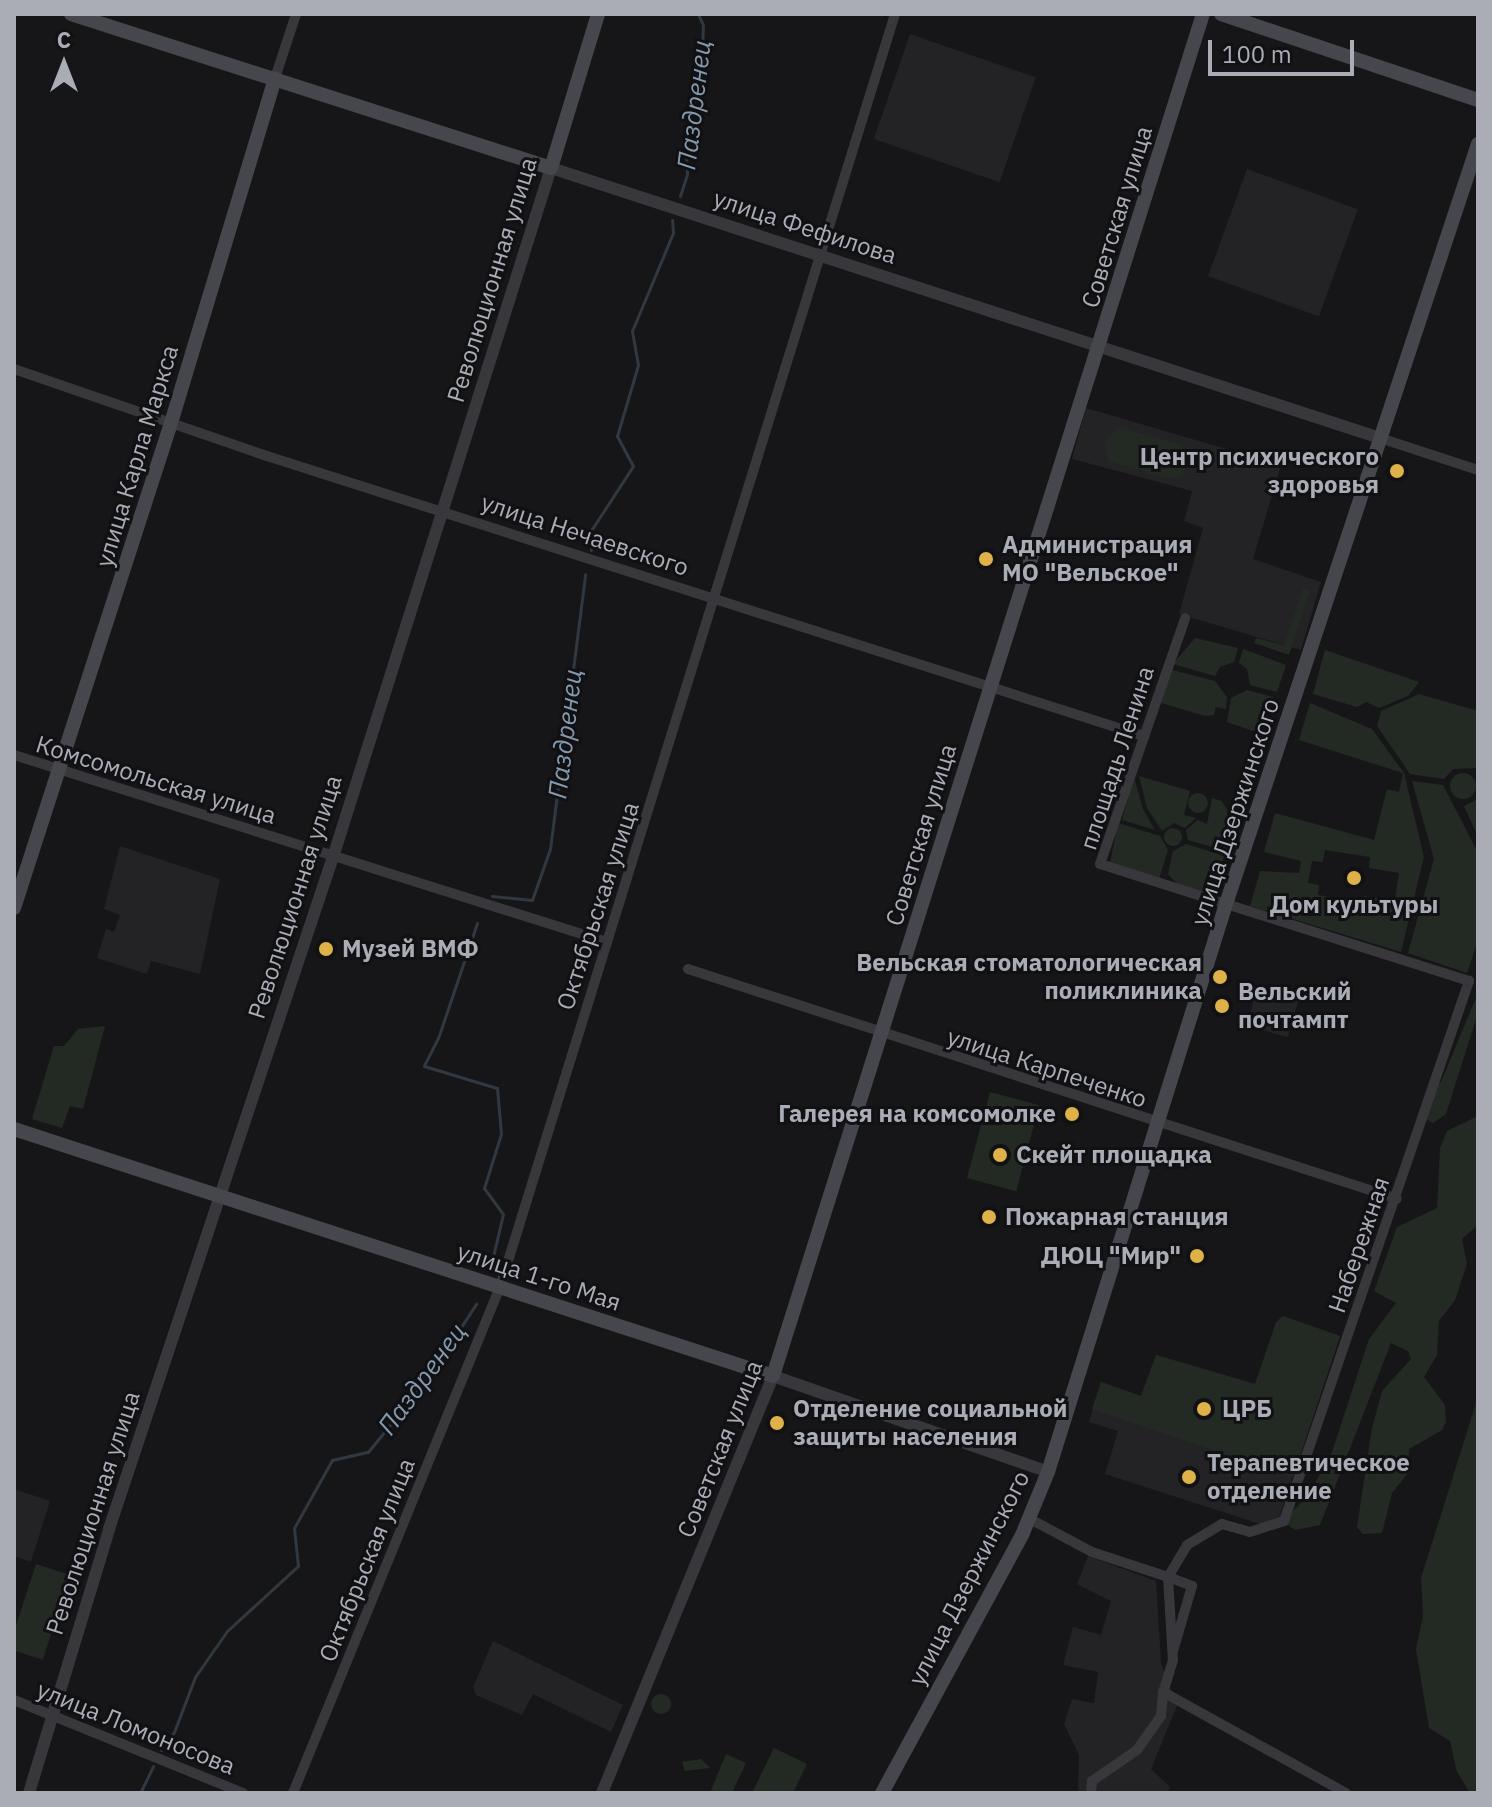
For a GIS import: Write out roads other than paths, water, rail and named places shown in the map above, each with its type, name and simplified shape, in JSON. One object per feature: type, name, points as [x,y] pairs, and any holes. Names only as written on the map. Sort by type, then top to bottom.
[{"type":"main road","name":"улица Фефилова","points":[[71,14],[551,168]]},
{"type":"main road","name":"Революционная улица","points":[[551,168],[598,14]]},
{"type":"main road","name":"Советская улица","points":[[773,1376],[1203,14]]},
{"type":"main road","points":[[1221,14],[1478,100]]},
{"type":"main road","name":"улица Карла Маркса","points":[[14,908],[171,423],[275,78]]},
{"type":"main road","name":"улица Дзержинского","points":[[882,1793],[1030,1519],[1048,1472],[1226,904],[1383,439],[1478,144]]},
{"type":"main road","name":"улица 1-го Мая","points":[[14,1129],[773,1376]]},
{"type":"street","name":"улица Карла Маркса","points":[[275,78],[296,14]]},
{"type":"street","name":"Октябрьская улица","points":[[293,1793],[500,1287],[817,255],[895,14]]},
{"type":"street","name":"улица Фефилова","points":[[551,168],[1478,470]]},
{"type":"street","name":"Революционная улица","points":[[29,1793],[220,1195],[334,854],[551,168]]},
{"type":"street","name":"улица Нечаевского","points":[[14,369],[171,423],[712,598],[991,684],[1144,736]]},
{"type":"street","name":"площадь Ленина","points":[[1185,618],[1100,864],[1469,981]]},
{"type":"street","name":"Комсомольская улица","points":[[14,755],[607,942]]},
{"type":"street","name":"улица Карпеченко","points":[[688,969],[882,1036],[1397,1199]]},
{"type":"street","name":"Набережная","points":[[1168,1577],[1187,1545],[1205,1530],[1222,1524],[1250,1532],[1284,1521],[1397,1199],[1469,981]]},
{"type":"street","name":"улица 1-го Мая","points":[[773,1376],[1048,1472]]},
{"type":"street","name":"Советская улица","points":[[602,1793],[773,1376]]},
{"type":"street","points":[[1030,1519],[1092,1552],[1192,1586],[1163,1692],[1161,1716],[1137,1750],[1092,1781],[1091,1793]]},
{"type":"street","points":[[1168,1577],[1173,1651]]},
{"type":"street","points":[[1163,1692],[1346,1793]]},
{"type":"street","name":"улица Ломоносова","points":[[14,1700],[53,1713],[243,1793]]},
{"type":"waterway","name":"Паздренец","points":[[680,196],[687,174],[685,140],[701,74],[703,25],[698,14]]},
{"type":"waterway","name":"Паздренец","points":[[591,550],[592,529],[633,466],[617,436],[638,365],[632,331],[673,233],[672,220]]},
{"type":"waterway","name":"Паздренец","points":[[492,896],[532,900],[550,849],[585,574]]},
{"type":"waterway","name":"Паздренец","points":[[477,923],[438,1038],[424,1066],[497,1088],[501,1134],[484,1188],[503,1214],[492,1261]]},
{"type":"waterway","name":"Паздренец","points":[[161,1750],[174,1732],[195,1677],[227,1631],[298,1566],[294,1528],[332,1460],[368,1452],[427,1379],[476,1304]]},
{"type":"waterway","name":"Паздренец","points":[[140,1793],[153,1766]]},
{"type":"place","name":"Центр психического здоровья","points":[[1397,471]]},
{"type":"place","name":"Администрация МО \"Вельское\"","points":[[986,559]]},
{"type":"place","name":"Дом культуры","points":[[1354,878]]},
{"type":"place","name":"Музей ВМФ","points":[[326,949]]},
{"type":"place","name":"Вельская стоматологическая поликлиника","points":[[1220,977]]},
{"type":"place","name":"Вельский почтампт","points":[[1222,1006]]},
{"type":"place","name":"Галерея на комсомолке","points":[[1072,1114]]},
{"type":"place","name":"Скейт площадка","points":[[1000,1155]]},
{"type":"place","name":"Пожарная станция","points":[[989,1217]]},
{"type":"place","name":"ДЮЦ \"Мир\"","points":[[1197,1256]]},
{"type":"place","name":"ЦРБ","points":[[1204,1409]]},
{"type":"place","name":"Отделение социальной защиты населения","points":[[777,1423]]},
{"type":"place","name":"Терапевтическое отделение","points":[[1189,1477]]}]
